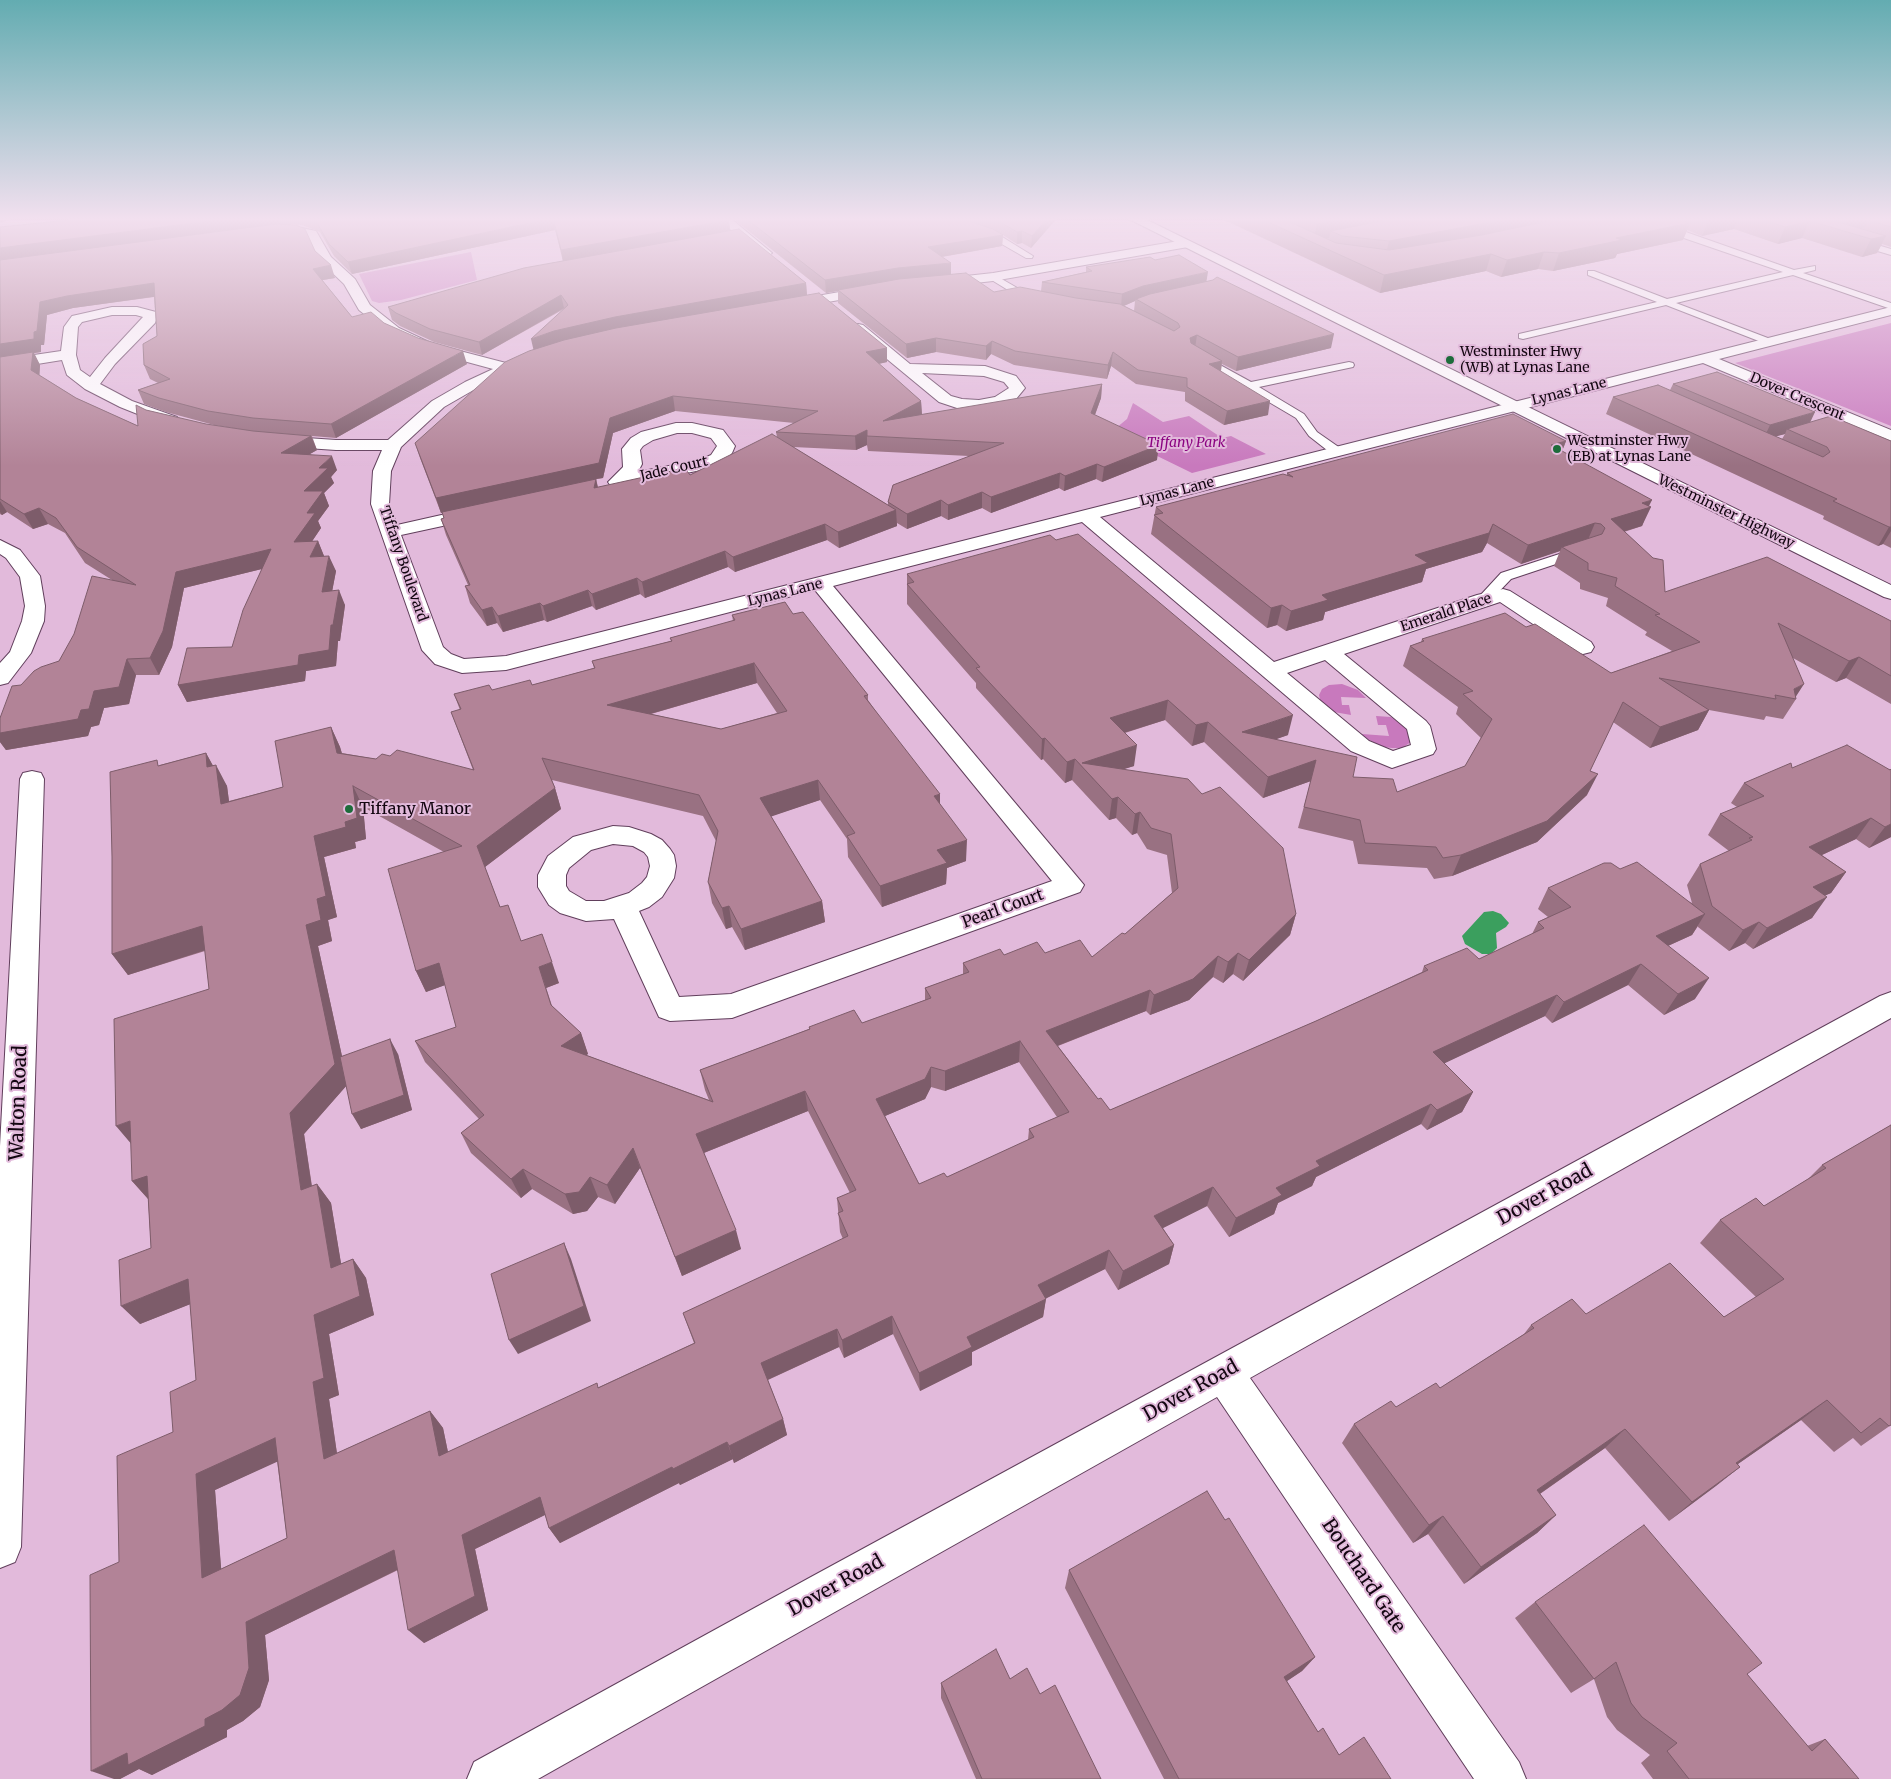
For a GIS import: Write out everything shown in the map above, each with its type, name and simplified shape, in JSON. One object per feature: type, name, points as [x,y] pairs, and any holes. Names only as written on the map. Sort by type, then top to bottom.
[{"type":"street","points":[[360,300],[370,313],[394,331],[428,347],[505,368]]},
{"type":"street","points":[[769,309],[817,300]]},
{"type":"street","points":[[824,300],[906,368],[945,399],[960,404],[979,405],[1000,401],[1018,388],[1010,379],[985,371],[906,368]]},
{"type":"street","name":"Westminster Highway","points":[[1298,300],[1891,593]]},
{"type":"street","points":[[370,313],[388,308]]},
{"type":"street","points":[[91,386],[110,361],[150,320],[151,315],[137,311],[112,311],[77,319],[71,327],[68,355],[73,372],[91,386],[151,415],[186,425]]},
{"type":"street","name":"Lynas Lane","points":[[462,666],[506,663],[1891,311]]},
{"type":"street","points":[[0,365],[68,355]]},
{"type":"street","name":"Tiffany Boulevard","points":[[462,666],[442,659],[433,650],[380,504],[382,470],[393,445],[416,422],[451,395],[505,368],[536,357]]},
{"type":"street","name":"Dover Crescent","points":[[1704,358],[1891,436]]},
{"type":"street","name":"Jade Court","points":[[692,428],[717,434],[726,446],[723,453],[717,459],[705,464],[611,484],[631,469],[633,464],[631,449],[637,442],[660,431],[692,428]]},
{"type":"street","points":[[258,439],[336,445],[393,445]]},
{"type":"street","points":[[390,532],[499,509]]},
{"type":"street","points":[[1087,516],[1360,746],[1392,760],[1424,749],[1418,726],[1328,652]]},
{"type":"street","points":[[0,546],[13,554],[30,576],[34,606],[33,620],[20,653],[0,678]]},
{"type":"street","name":"Pearl Court","points":[[623,907],[670,1009],[732,1006],[1070,885],[821,584]]},
{"type":"street","name":"Emerald Place","points":[[1271,671],[1484,599],[1503,595],[1582,647]]},
{"type":"street","name":"Walton Road","points":[[0,1547],[32,779]]},
{"type":"street","name":"Dover Road","points":[[491,1779],[1891,1004]]},
{"type":"street","name":"Bouchard Gate","points":[[1224,1372],[1502,1779]]},
{"type":"lane","points":[[1663,300],[1769,342]]},
{"type":"lane","points":[[1523,336],[1677,300]]},
{"type":"lane","points":[[1873,300],[1891,306]]},
{"type":"lane","points":[[1194,353],[1300,416],[1313,434],[1336,451]]},
{"type":"lane","points":[[1249,386],[1349,365]]},
{"type":"lane","points":[[1835,424],[1851,419]]},
{"type":"lane","points":[[1484,599],[1506,576],[1588,548]]},
{"type":"green space","points":[[372,300],[401,300],[379,303]]},
{"type":"green space","points":[[1891,323],[1891,426],[1735,363]]},
{"type":"green space","name":"Tiffany Park","points":[[1133,403],[1163,422],[1189,416],[1222,438],[1231,436],[1266,454],[1192,473],[1110,433],[1127,419]]},
{"type":"green space","points":[[1342,684],[1358,690],[1366,698],[1341,697],[1342,705],[1349,705],[1351,715],[1334,712],[1320,700],[1319,695],[1322,689],[1329,685]]},
{"type":"green space","points":[[1376,716],[1391,717],[1408,730],[1411,742],[1402,748],[1392,748],[1383,747],[1364,737],[1362,734],[1389,736],[1386,725],[1378,725]]},
{"type":"shaded area","points":[[1493,911],[1501,914],[1509,923],[1496,933],[1497,948],[1491,954],[1482,954],[1465,944],[1462,936],[1484,912]]},
{"type":"building","points":[[0,300],[49,300],[40,302],[37,331],[34,332],[34,339],[0,344]]},
{"type":"building","points":[[155,300],[338,300],[352,317],[371,312],[384,323],[418,338],[463,351],[331,424],[253,418],[208,411],[159,398],[138,390],[170,379],[144,365],[143,344],[157,336]]},
{"type":"building","points":[[412,300],[552,300],[479,342],[430,329],[396,313],[388,307]]},
{"type":"building","points":[[565,300],[710,300],[615,317],[554,331],[531,339],[568,305]]},
{"type":"building","points":[[778,300],[828,300],[887,348],[866,352],[921,401],[883,421],[1102,384],[1091,413],[1159,445],[1104,467],[1097,464],[1065,476],[1060,473],[991,497],[982,492],[948,505],[941,500],[907,514],[888,502],[893,485],[1004,443],[867,436],[867,430],[855,436],[776,432],[818,411],[673,396],[610,418],[599,463],[436,498],[415,443],[505,362],[529,351],[564,340],[616,328]]},
{"type":"building","points":[[851,300],[1091,300],[1120,304],[1174,331],[1180,327],[1178,323],[1138,300],[1264,300],[1334,334],[1238,357],[1197,335],[1190,338],[1191,343],[1222,361],[1209,364],[1270,401],[1227,411],[1187,387],[1187,378],[1138,370],[1113,352],[1108,365],[1015,351],[992,341],[986,346],[936,338],[906,344]]},
{"type":"building","points":[[33,352],[31,370],[76,398],[138,426],[136,405],[146,410],[206,424],[253,431],[311,436],[281,453],[332,456],[319,468],[328,468],[304,491],[323,491],[307,513],[315,513],[294,542],[318,541],[310,557],[329,556],[322,592],[339,590],[333,625],[331,625],[329,650],[299,655],[298,665],[178,685],[187,648],[232,647],[243,610],[271,549],[176,572],[163,631],[150,658],[127,659],[119,687],[94,691],[89,709],[81,710],[78,719],[0,733],[0,718],[12,686],[21,685],[34,671],[59,661],[74,634],[92,576],[136,585],[77,547],[56,518],[39,508],[24,514],[0,499],[0,357]]},
{"type":"building","points":[[1717,372],[1815,412],[1770,425],[1673,384]]},
{"type":"building","points":[[1658,385],[1823,457],[1830,452],[1827,447],[1787,429],[1831,416],[1891,441],[1891,527],[1833,501],[1837,499],[1613,397]]},
{"type":"building","points":[[1513,414],[1566,441],[1551,445],[1652,500],[1642,503],[1651,507],[1611,519],[1653,558],[1663,560],[1665,592],[1767,557],[1891,621],[1891,676],[1859,657],[1849,661],[1778,623],[1804,684],[1794,689],[1796,699],[1775,695],[1776,699],[1659,678],[1709,710],[1660,727],[1623,702],[1590,771],[1598,774],[1547,821],[1461,855],[1443,858],[1436,847],[1365,843],[1360,820],[1304,807],[1316,760],[1268,777],[1208,722],[1196,725],[1168,700],[1110,718],[1137,745],[1082,763],[1188,779],[1202,794],[1220,787],[1283,848],[1296,914],[1249,960],[1238,953],[1228,962],[1218,956],[1193,979],[1154,995],[1150,990],[1046,1031],[1098,1099],[1101,1098],[1110,1110],[1316,1021],[1428,970],[1424,966],[1467,948],[1479,959],[1544,928],[1538,922],[1571,907],[1548,888],[1604,863],[1611,863],[1620,869],[1637,862],[1705,914],[1656,936],[1709,978],[1678,994],[1641,964],[1564,1002],[1557,995],[1433,1052],[1473,1092],[1437,1110],[1431,1104],[1316,1161],[1320,1166],[1276,1188],[1282,1195],[1236,1218],[1213,1187],[1154,1216],[1174,1245],[1123,1271],[1109,1250],[1038,1285],[1046,1299],[967,1337],[972,1347],[919,1373],[892,1316],[842,1340],[837,1329],[761,1363],[783,1419],[729,1446],[727,1442],[673,1469],[672,1467],[549,1528],[540,1497],[462,1535],[475,1596],[408,1630],[394,1550],[246,1622],[249,1668],[240,1695],[222,1710],[205,1719],[205,1726],[128,1765],[127,1753],[91,1771],[90,1575],[119,1562],[117,1456],[173,1432],[170,1392],[196,1380],[188,1279],[121,1306],[119,1260],[151,1248],[147,1176],[132,1181],[130,1121],[116,1126],[114,1019],[209,989],[202,926],[112,954],[110,772],[157,760],[158,766],[206,753],[207,767],[216,765],[221,804],[283,787],[275,741],[331,727],[337,753],[376,759],[382,754],[390,756],[397,750],[474,770],[451,712],[461,709],[454,694],[489,685],[492,690],[530,680],[532,685],[595,668],[592,661],[672,641],[670,638],[735,620],[732,615],[785,602],[793,614],[803,612],[868,695],[864,696],[940,794],[934,796],[967,840],[937,850],[947,863],[880,886],[847,836],[855,833],[818,780],[760,798],[822,901],[741,929],[729,906],[722,908],[708,882],[718,831],[699,795],[542,758],[555,788],[477,846],[500,907],[508,905],[521,941],[542,934],[552,962],[539,967],[551,1005],[581,1033],[561,1046],[713,1102],[700,1070],[810,1029],[809,1027],[854,1010],[862,1023],[931,998],[925,988],[969,972],[963,963],[1000,949],[1004,955],[1037,942],[1045,953],[1080,940],[1092,957],[1122,933],[1125,934],[1178,888],[1171,834],[1151,828],[1140,812],[1135,814],[1118,797],[1112,799],[1075,759],[1067,762],[1045,738],[1042,739],[976,668],[980,667],[907,584],[914,582],[907,574],[1050,535],[1056,540],[1078,534],[1293,715],[1242,732],[1357,757],[1353,777],[1393,779],[1397,792],[1465,766],[1492,719],[1463,694],[1473,691],[1410,646],[1424,641],[1422,639],[1505,613],[1526,627],[1535,624],[1611,673],[1700,642],[1655,615],[1660,614],[1615,586],[1617,578],[1588,570],[1588,563],[1562,547],[1602,534],[1605,528],[1601,524],[1595,523],[1528,545],[1493,524],[1489,533],[1415,555],[1428,563],[1322,595],[1328,600],[1291,611],[1282,605],[1271,608],[1154,515],[1163,513],[1156,507],[1283,474],[1293,477],[1287,473]],"holes":[[[754,663],[787,711],[721,729],[607,705]],[[353,786],[462,846],[388,869],[416,971],[439,963],[456,1027],[415,1041],[484,1115],[461,1133],[511,1179],[523,1169],[565,1194],[579,1192],[590,1177],[607,1185],[633,1148],[675,1257],[736,1230],[696,1134],[805,1091],[856,1190],[837,1198],[843,1211],[838,1213],[848,1236],[683,1313],[695,1343],[598,1388],[597,1383],[439,1456],[430,1411],[324,1459],[313,1382],[324,1378],[314,1315],[360,1296],[353,1259],[331,1268],[317,1184],[301,1190],[290,1113],[335,1064],[306,925],[321,920],[317,899],[326,896],[314,836],[346,827],[345,822],[357,818]],[[1020,1041],[1069,1112],[1029,1129],[1034,1137],[947,1177],[944,1173],[919,1184],[876,1099],[925,1079],[931,1067],[945,1071]],[[275,1438],[287,1538],[202,1578],[196,1474]]]},
{"type":"building","points":[[772,434],[896,510],[838,532],[825,524],[733,557],[725,551],[642,582],[637,578],[592,594],[588,590],[543,606],[540,603],[498,616],[492,607],[482,610],[465,586],[470,585],[441,519],[444,518],[442,512],[596,479],[594,488],[685,468],[690,475]]},
{"type":"building","points":[[1847,745],[1891,769],[1891,824],[1885,827],[1871,818],[1809,847],[1846,872],[1813,887],[1827,897],[1767,928],[1759,922],[1743,930],[1712,906],[1700,864],[1752,840],[1749,838],[1753,837],[1720,814],[1764,796],[1744,783],[1791,763],[1792,768]]},
{"type":"building","points":[[390,1039],[404,1095],[352,1114],[340,1057]]},
{"type":"building","points":[[1891,1125],[1891,1425],[1889,1426],[1880,1418],[1861,1433],[1827,1400],[1736,1463],[1740,1467],[1692,1502],[1625,1429],[1537,1490],[1556,1515],[1481,1567],[1443,1516],[1429,1525],[1354,1424],[1391,1401],[1396,1407],[1436,1383],[1440,1388],[1534,1328],[1531,1325],[1572,1299],[1586,1314],[1670,1263],[1724,1317],[1784,1279],[1720,1220],[1756,1198],[1764,1206],[1826,1168],[1822,1165]]},
{"type":"building","points":[[564,1243],[584,1306],[509,1340],[491,1274]]},
{"type":"building","points":[[1207,1491],[1225,1520],[1229,1518],[1315,1657],[1284,1677],[1318,1732],[1323,1728],[1339,1755],[1364,1737],[1391,1779],[1179,1779],[1069,1570]]},
{"type":"building","points":[[1644,1525],[1762,1663],[1747,1674],[1812,1751],[1825,1739],[1859,1779],[1689,1779],[1667,1751],[1677,1743],[1642,1717],[1631,1703],[1616,1662],[1594,1679],[1535,1602]]},
{"type":"building","points":[[996,1649],[1010,1679],[1027,1668],[1040,1694],[1055,1685],[1101,1779],[982,1779],[941,1683]]},
{"type":"place","name":"Westminster Hwy (WB) at Lynas Lane","points":[[1450,360]]},
{"type":"place","name":"Westminster Hwy (EB) at Lynas Lane","points":[[1557,449]]},
{"type":"place","name":"Tiffany Manor","points":[[349,809]]}]
